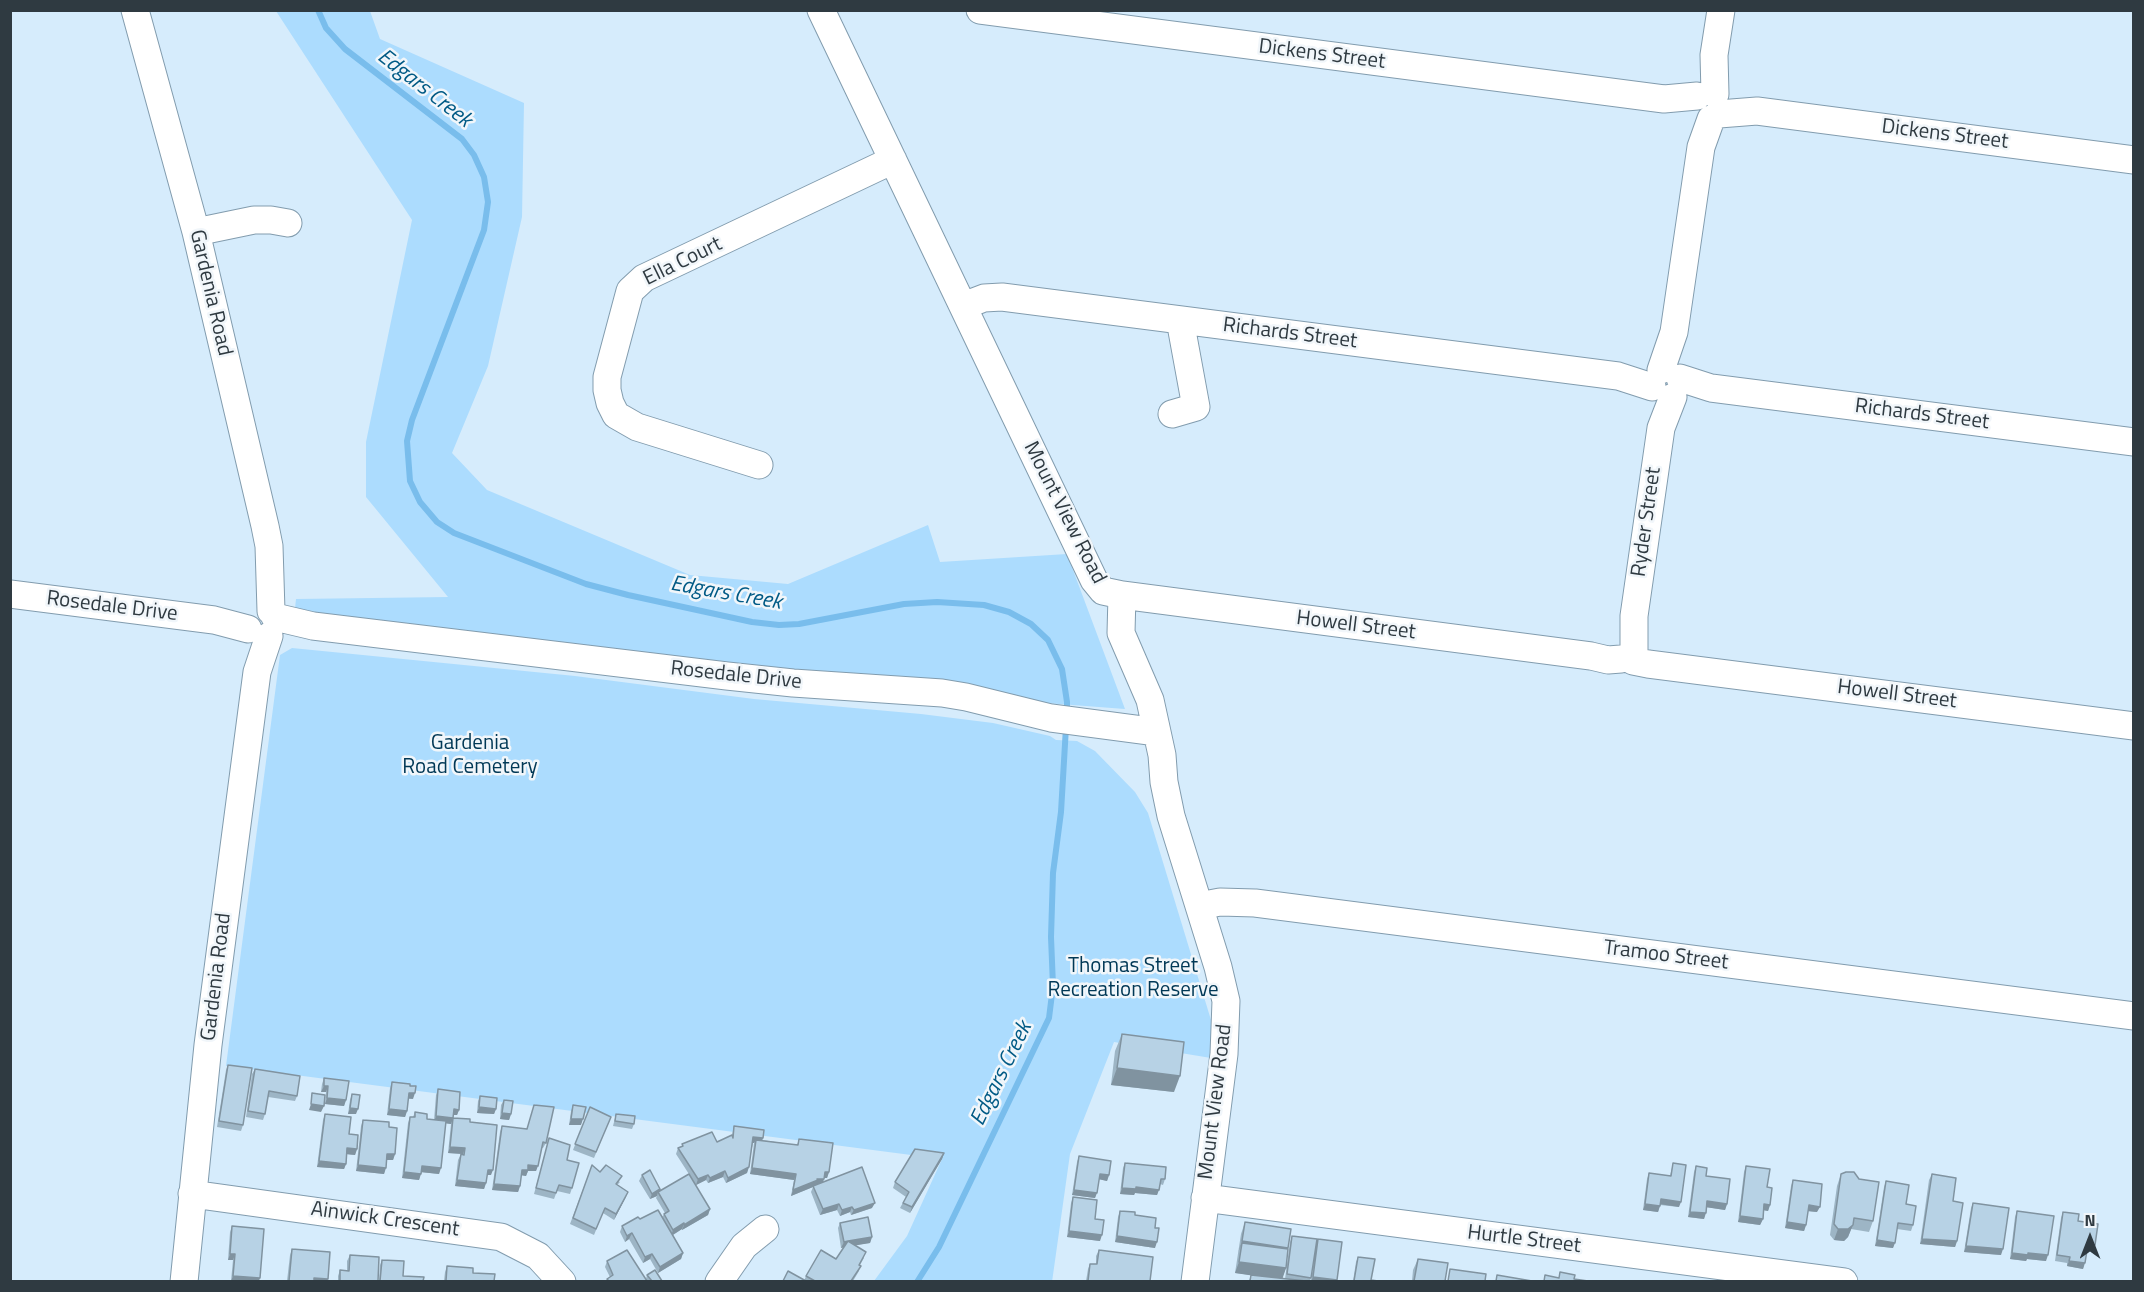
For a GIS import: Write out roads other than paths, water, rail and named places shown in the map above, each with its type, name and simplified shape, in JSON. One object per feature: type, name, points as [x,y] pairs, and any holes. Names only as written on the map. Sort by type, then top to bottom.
[{"type":"street","name":"Gardenia Road","points":[[135,10],[196,232],[268,546],[269,579],[208,1045],[184,1281]]},
{"type":"street","name":"Mount View Road","points":[[821,10],[1094,580],[1102,591],[1122,596],[1121,633],[1150,700],[1171,816],[1224,988],[1227,1020],[1224,1054],[1194,1281]]},
{"type":"street","name":"Dickens Street","points":[[980,10],[2133,160]]},
{"type":"street","name":"Ryder Street","points":[[1628,653],[1721,10]]},
{"type":"street","name":"Ella Court","points":[[759,465],[637,428],[616,415],[607,390],[608,377],[630,291],[644,278],[893,160]]},
{"type":"street","points":[[196,232],[254,219],[271,219],[288,223]]},
{"type":"street","name":"Richards Street","points":[[963,306],[992,296],[2133,442]]},
{"type":"street","points":[[1172,414],[1196,407],[1180,320]]},
{"type":"street","name":"Howell Street","points":[[1122,596],[1591,656],[1628,653],[1648,664],[2133,726]]},
{"type":"street","name":"Rosedale Drive","points":[[11,597],[214,620],[313,626],[760,680],[942,693],[1051,718],[1157,732]]},
{"type":"street","name":"Tramoo Street","points":[[1199,906],[1220,902],[1255,903],[2133,1016]]},
{"type":"street","name":"Ainwick Crescent","points":[[192,1194],[501,1237],[538,1256],[562,1281]]},
{"type":"street","name":"Hurtle Street","points":[[1205,1198],[1844,1281]]},
{"type":"street","points":[[719,1281],[744,1246],[765,1229]]},
{"type":"waterway","name":"Edgars Creek","points":[[318,10],[326,28],[345,49],[462,139],[474,155],[484,177],[488,202],[484,230],[412,420],[407,441],[410,481],[420,502],[437,522],[454,533],[586,584],[752,622],[779,625],[799,624],[904,604],[937,602],[984,605],[1009,612],[1031,624],[1048,640],[1062,669],[1067,714]]},
{"type":"waterway","name":"Edgars Creek","points":[[917,1282],[939,1247],[1049,1018],[1053,986],[1051,937],[1053,873],[1061,812],[1066,727]]},
{"type":"park label","name":"Gardenia Road Cemetery","points":[[470,756]]},
{"type":"park label","name":"Thomas Street Recreation Reserve","points":[[1133,979]]}]
